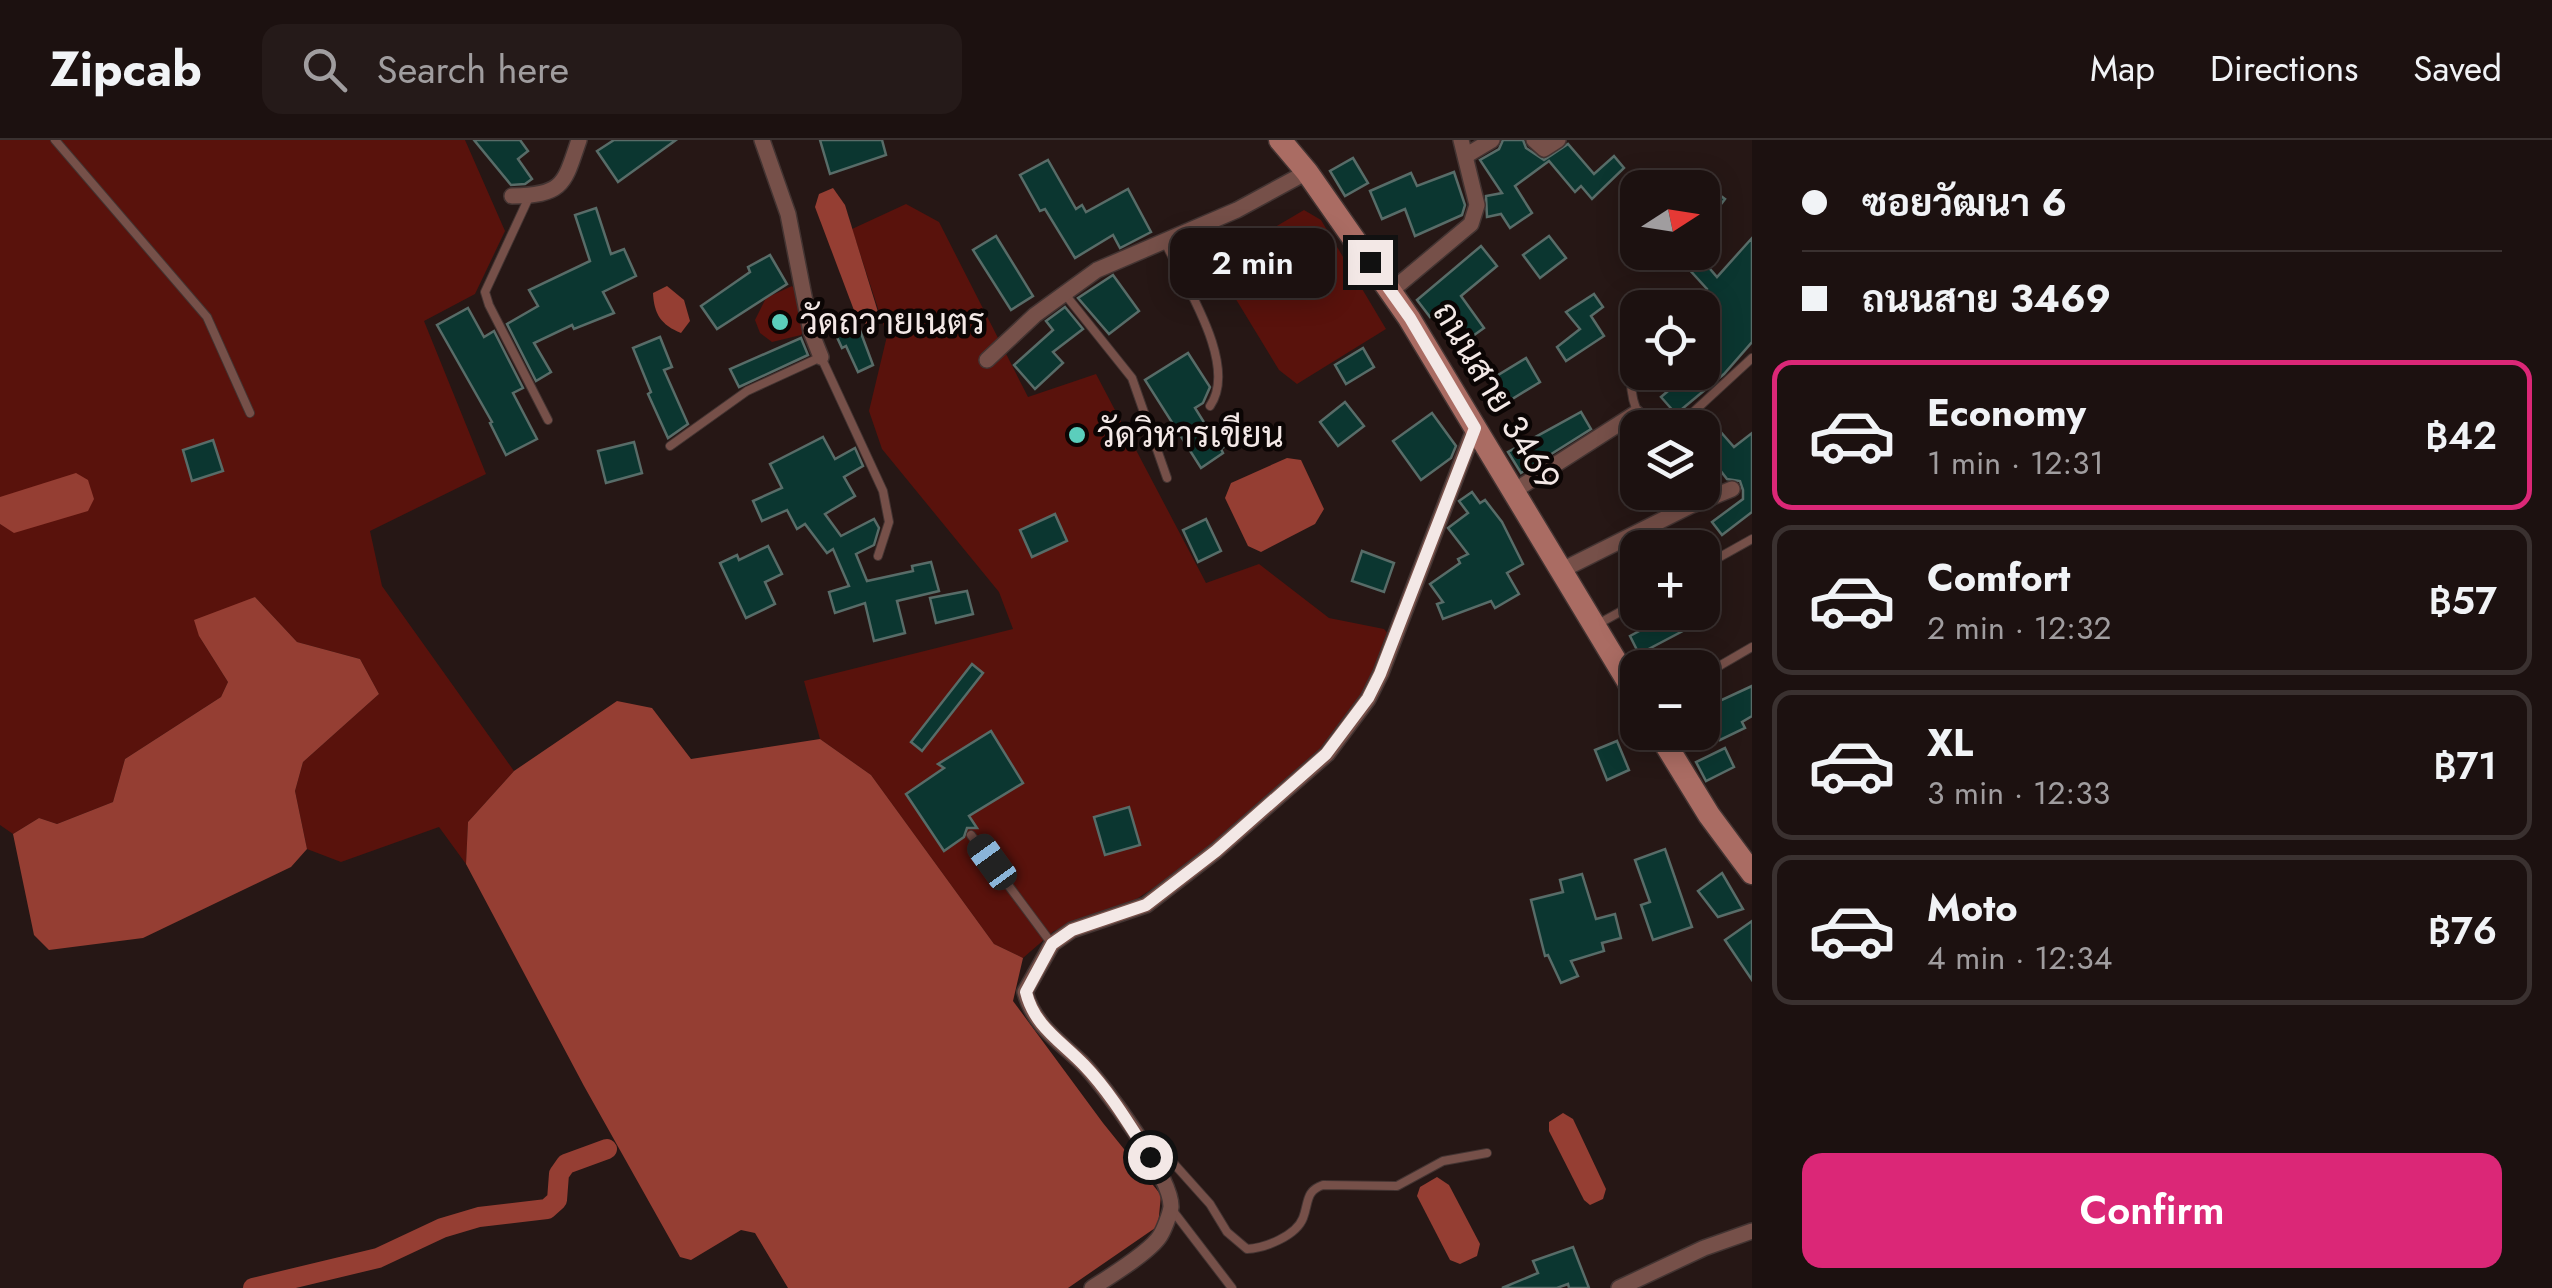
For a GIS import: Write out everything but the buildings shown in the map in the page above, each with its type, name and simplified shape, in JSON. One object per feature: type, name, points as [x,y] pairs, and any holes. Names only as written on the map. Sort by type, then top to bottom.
[{"type":"street","points":[[512,196],[556,188],[566,180],[579,140]]},
{"type":"street","points":[[762,140],[788,214],[811,332],[821,357]]},
{"type":"street","name":"ถนนสาย 3469","points":[[1280,140],[1392,291],[1620,669]]},
{"type":"street","points":[[1392,291],[1471,224],[1476,216],[1464,147],[1492,140]]},
{"type":"street","points":[[1534,140],[1544,150],[1558,140]]},
{"type":"street","points":[[987,360],[1035,314],[1098,270],[1237,210],[1307,172]]},
{"type":"street","points":[[1514,491],[1620,423]]},
{"type":"street","points":[[1092,1288],[1159,1238],[1170,1207],[1164,1182],[1150,1157],[1086,1066],[1041,1026],[1030,1009],[1026,992],[1052,944],[1072,930],[1146,905],[1216,851],[1326,754],[1368,698],[1380,674],[1475,428]]},
{"type":"street","points":[[1560,571],[1732,489]]},
{"type":"street","points":[[1669,750],[1709,815],[1752,873]]},
{"type":"street","points":[[1619,1288],[1752,1230]]},
{"type":"lane","points":[[54,140],[207,317],[250,413]]},
{"type":"lane","points":[[530,195],[485,292],[488,305],[548,420]]},
{"type":"lane","points":[[1165,242],[1215,348],[1220,374],[1217,396],[1210,406]]},
{"type":"lane","points":[[1064,293],[1132,378],[1167,478]]},
{"type":"lane","points":[[670,446],[747,391],[821,357],[884,491],[889,522],[878,556]]},
{"type":"lane","points":[[1696,410],[1752,358]]},
{"type":"lane","points":[[1720,556],[1752,539]]},
{"type":"lane","points":[[1594,626],[1620,612]]},
{"type":"lane","points":[[1720,666],[1752,647]]},
{"type":"lane","points":[[972,835],[1052,944]]},
{"type":"lane","points":[[1150,1157],[1167,1156],[1210,1204],[1227,1232],[1247,1249],[1267,1246],[1298,1227],[1314,1188],[1397,1186],[1443,1161],[1487,1154]]},
{"type":"lane","points":[[1170,1207],[1232,1288]]},
{"type":"shaded area","points":[[0,140],[465,140],[505,231],[475,294],[424,321],[486,474],[370,531],[382,586],[514,771],[468,822],[466,864],[439,827],[341,862],[307,849],[295,791],[303,762],[379,694],[360,659],[297,642],[255,597],[199,636],[228,682],[221,697],[125,759],[113,802],[57,824],[39,818],[13,834],[0,825],[0,524],[14,532],[0,499]]},
{"type":"shaded area","points":[[833,188],[845,205],[878,312],[875,322],[866,324],[855,313],[815,207],[819,194]]},
{"type":"shaded area","points":[[906,204],[939,222],[1028,397],[1096,374],[1206,583],[1259,564],[1329,618],[1384,629],[1391,637],[1364,693],[1316,755],[1207,853],[1129,904],[1054,931],[1023,958],[994,944],[871,775],[820,739],[804,681],[1013,629],[999,592],[882,449],[869,411],[887,336],[852,229]]},
{"type":"shaded area","points":[[1304,210],[1321,220],[1386,329],[1297,384],[1279,370],[1220,273],[1238,249]]},
{"type":"shaded area","points":[[667,286],[684,300],[690,321],[681,333],[660,318],[655,307],[653,293]]},
{"type":"shaded area","points":[[792,286],[798,293],[805,328],[801,335],[772,342],[760,333],[755,320],[766,298]]},
{"type":"shaded area","points":[[1287,458],[1301,460],[1324,509],[1315,524],[1261,552],[1248,546],[1225,498],[1231,483]]},
{"type":"shaded area","points":[[76,473],[88,480],[94,499],[88,511],[14,533],[0,524],[0,497]]},
{"type":"shaded area","points":[[255,597],[297,642],[360,659],[379,694],[303,762],[295,791],[307,849],[291,867],[143,938],[49,950],[34,935],[13,834],[39,818],[57,824],[113,802],[125,759],[221,697],[228,682],[199,636],[194,620]]},
{"type":"shaded area","points":[[617,701],[652,708],[691,759],[820,739],[871,775],[994,944],[1023,958],[1013,1001],[1161,1195],[1158,1226],[1068,1288],[788,1288],[755,1233],[741,1230],[691,1260],[680,1257],[466,864],[468,822],[514,771]]},
{"type":"shaded area","points":[[1563,1113],[1573,1119],[1606,1189],[1603,1199],[1590,1205],[1549,1131],[1549,1122]]},
{"type":"shaded area","points":[[1437,1177],[1449,1185],[1480,1244],[1477,1256],[1460,1264],[1450,1260],[1417,1196],[1420,1187]]},
{"type":"waterway","points":[[253,1288],[378,1258],[442,1228],[479,1217],[547,1209],[557,1200],[559,1174],[566,1164],[607,1149]]},
{"type":"place","name":"วัดถวายเนตร","points":[[780,322]]},
{"type":"place","name":"วัดวิหารเขียน","points":[[1077,435]]},
{"type":"route","points":[[1150,1157],[1086,1066],[1041,1026],[1030,1009],[1026,992],[1052,944],[1072,930],[1146,905],[1216,851],[1326,754],[1368,698],[1380,674],[1475,428],[1410,318],[1370,262]]}]
